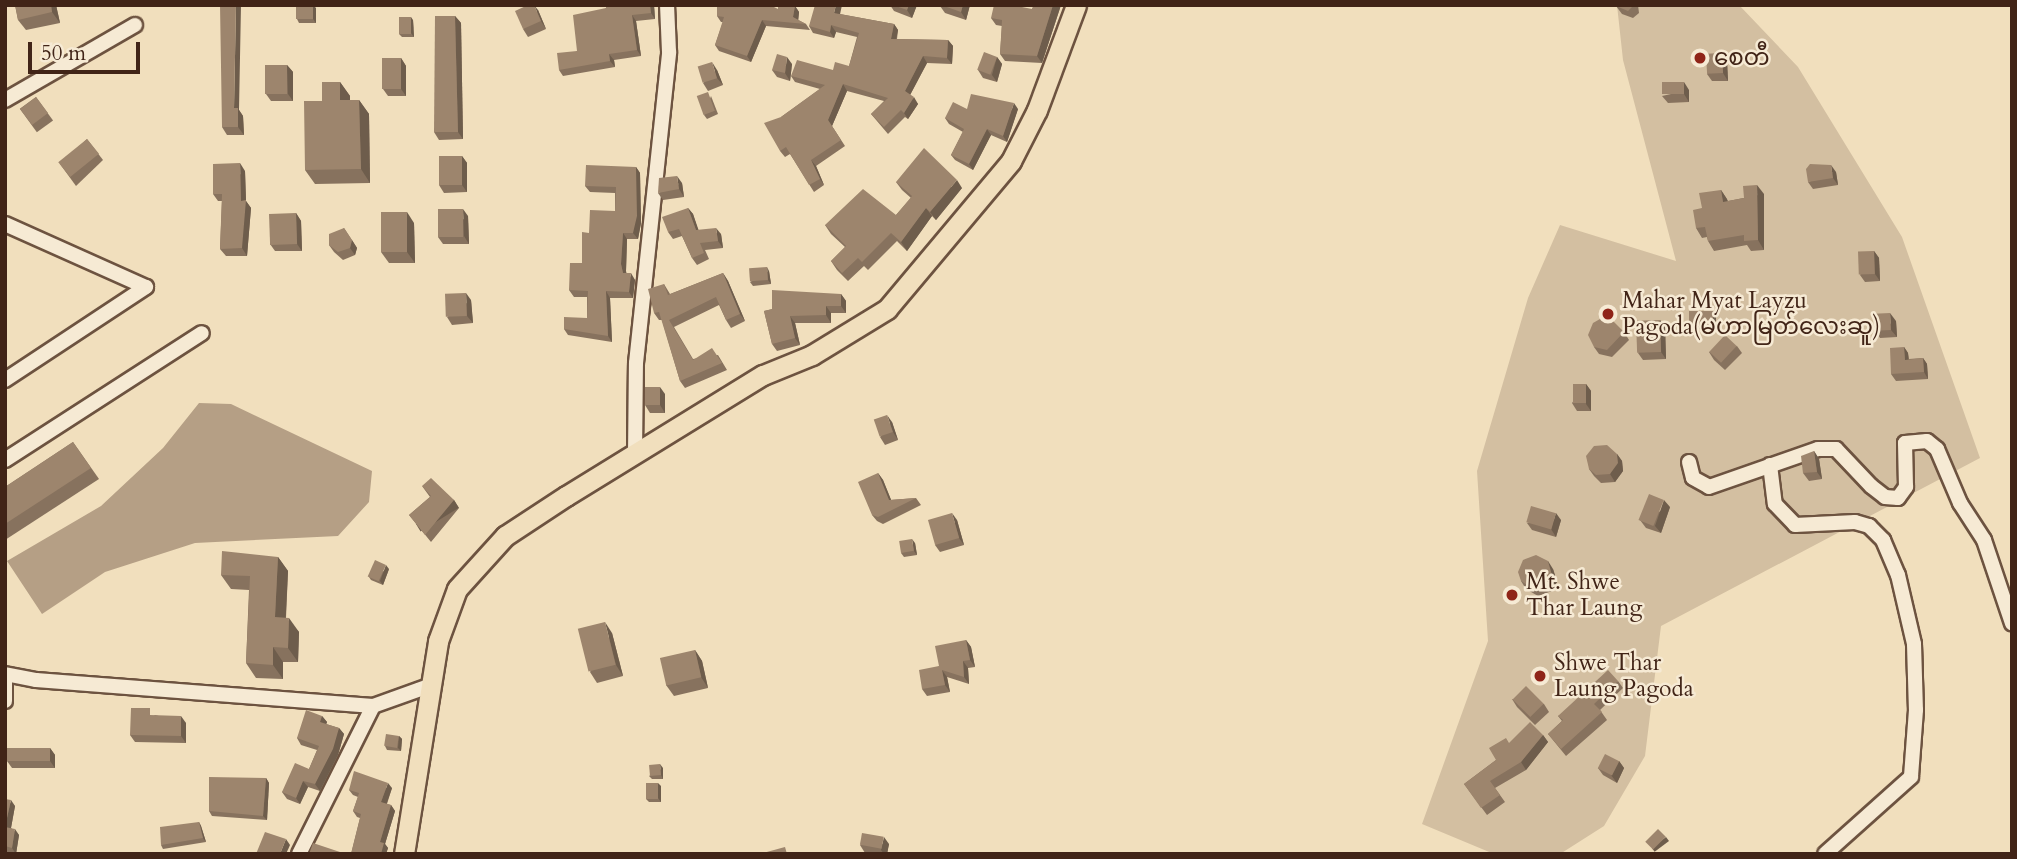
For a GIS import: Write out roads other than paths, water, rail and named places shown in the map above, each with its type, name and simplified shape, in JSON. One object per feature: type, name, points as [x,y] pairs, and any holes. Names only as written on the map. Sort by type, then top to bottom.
[{"type":"main road","points":[[404,854],[438,641],[457,589],[505,536],[763,375],[812,355],[887,309],[1011,161],[1037,110],[1076,5]]},
{"type":"street","points":[[635,455],[636,363],[669,52],[667,5]]},
{"type":"street","points":[[5,100],[135,25]]},
{"type":"street","points":[[5,224],[146,287],[5,380]]},
{"type":"street","points":[[5,460],[202,334]]},
{"type":"street","points":[[1689,462],[1693,478],[1709,487],[1818,449],[1836,449],[1871,486],[1885,497],[1898,498],[1906,487],[1905,443],[1927,441],[1937,449],[1960,503],[1984,540],[2012,623]]},
{"type":"street","points":[[1770,465],[1775,504],[1795,525],[1855,522],[1870,526],[1883,540],[1898,575],[1914,644],[1916,710],[1911,777],[1825,854]]},
{"type":"street","points":[[5,701],[5,675],[49,682],[373,706],[429,686]]},
{"type":"street","points":[[299,854],[373,706]]},
{"type":"place","name":"စေတီ","points":[[1700,58]]},
{"type":"place","name":"Mahar Myat Layzu Pagoda(မဟာမြတ်လေးဆူ)","points":[[1608,314]]},
{"type":"place","name":"Mt. Shwe Thar Laung","points":[[1512,595]]},
{"type":"place","name":"Shwe Thar Laung Pagoda","points":[[1540,676]]}]
